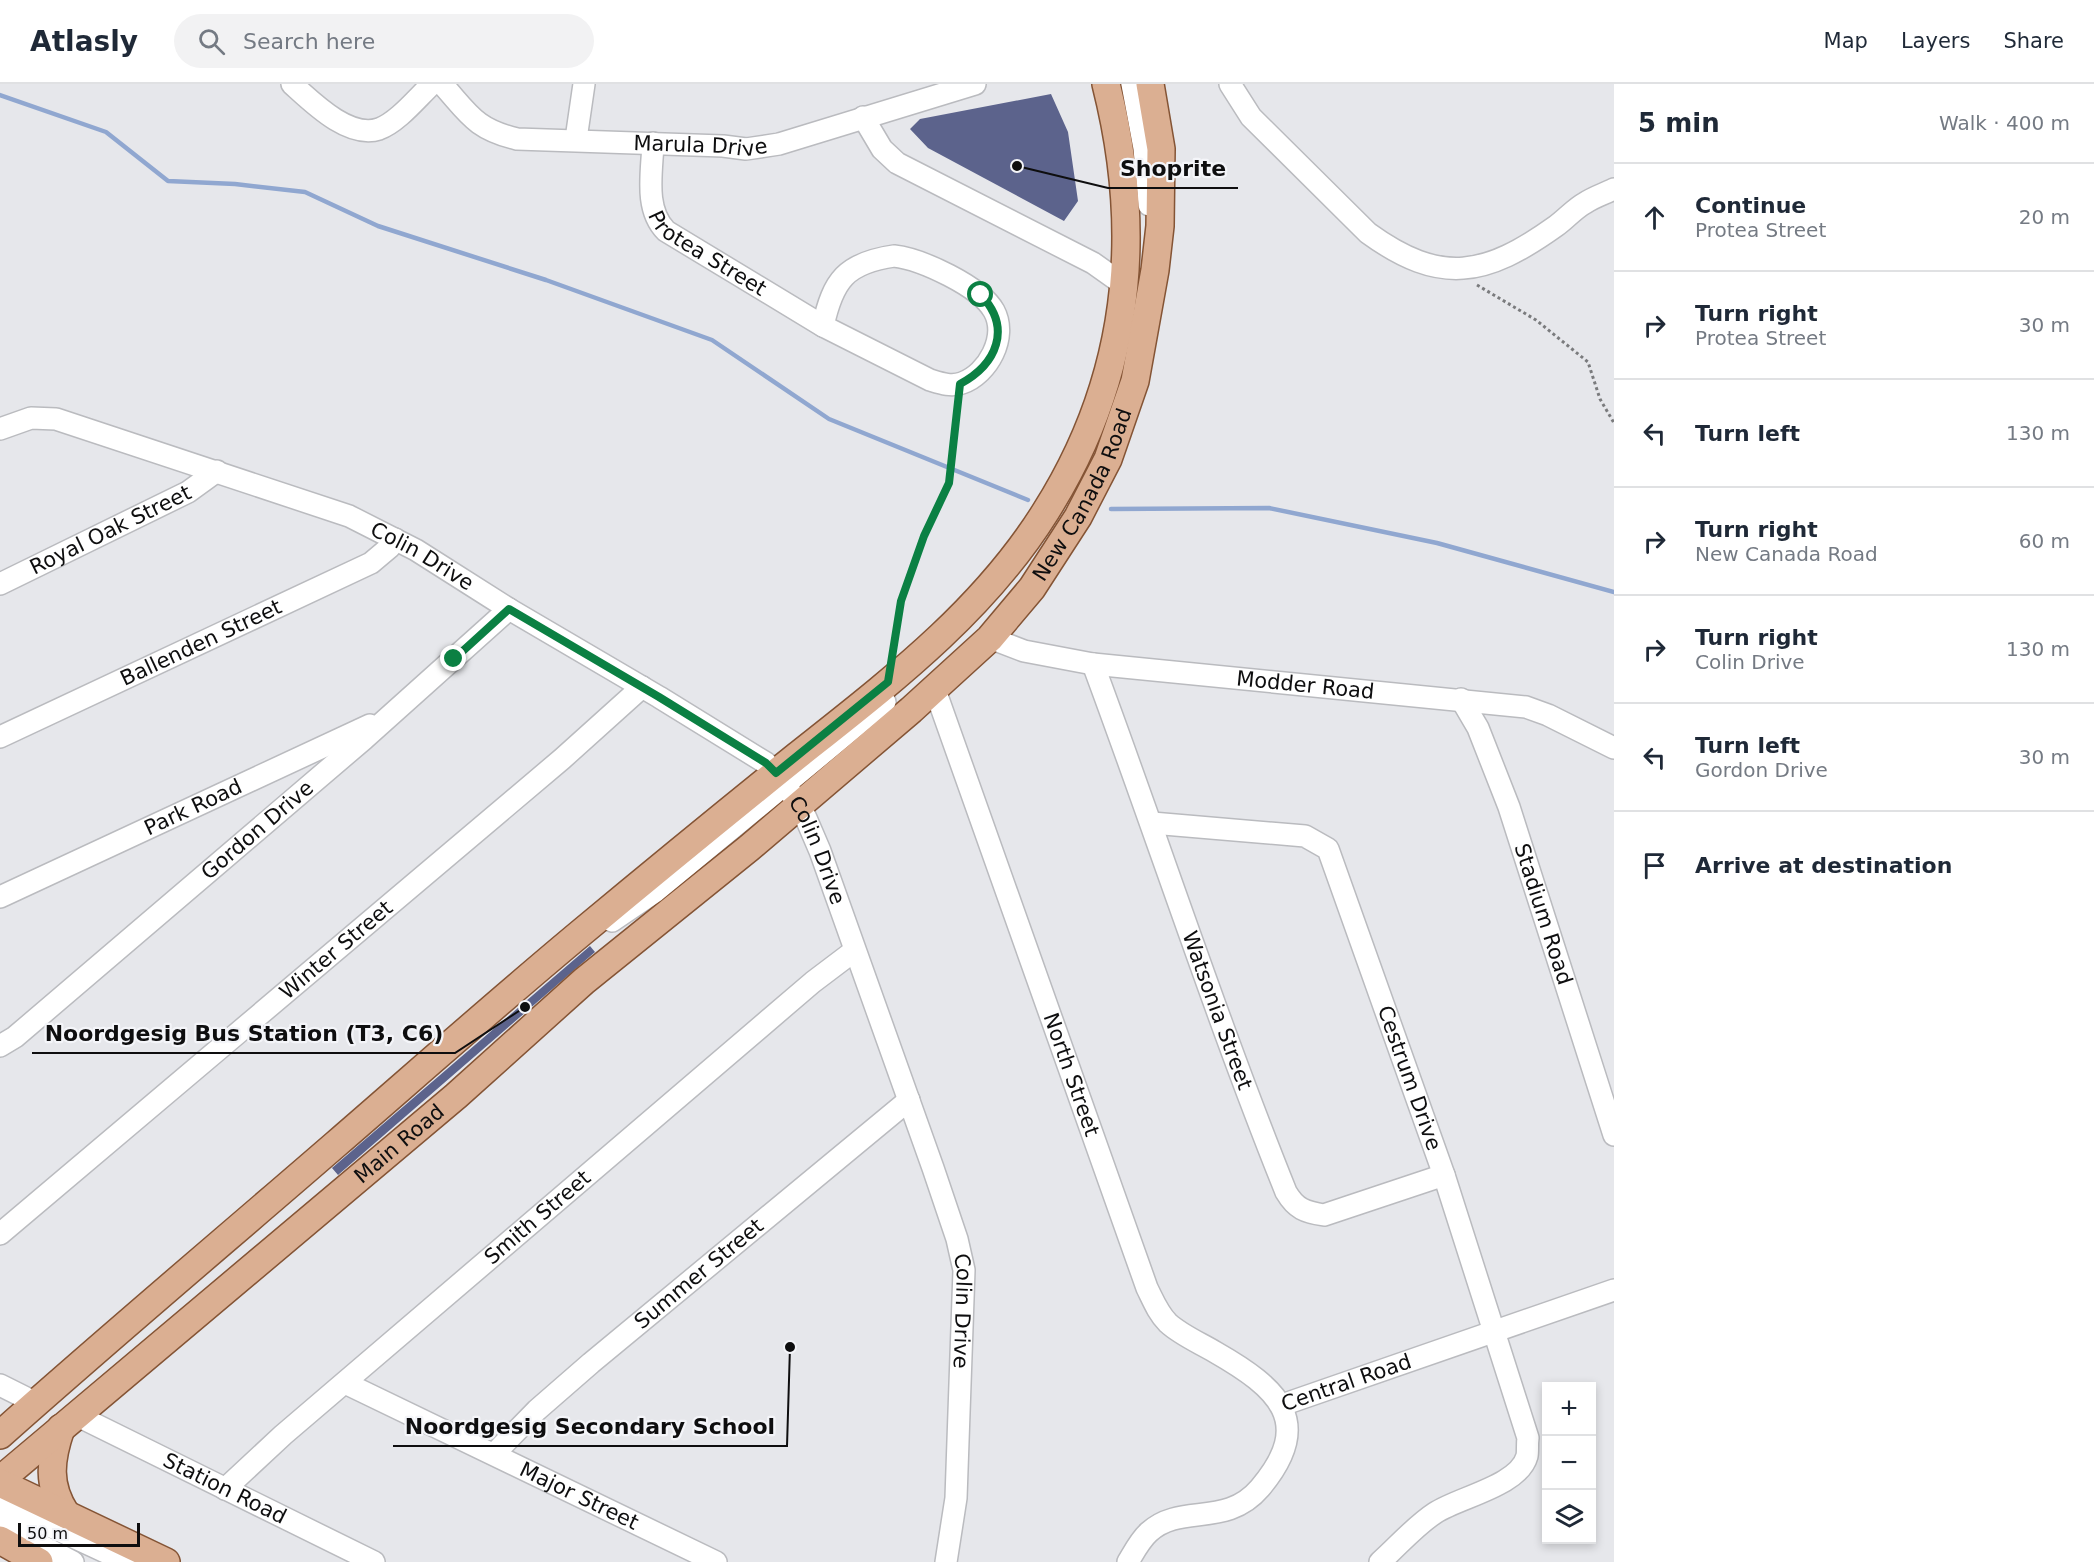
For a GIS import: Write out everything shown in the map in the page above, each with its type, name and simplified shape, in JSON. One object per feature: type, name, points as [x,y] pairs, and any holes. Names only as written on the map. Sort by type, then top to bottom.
[{"type":"main road","name":"New Canada Road","points":[[788,790],[1008,568],[1048,508],[1075,460],[1105,383],[1124,285],[1127,245],[1126,182],[1106,84]]},
{"type":"main road","name":"New Canada Road","points":[[788,790],[935,690],[990,638],[1032,588],[1078,517],[1108,459],[1135,381],[1159,245],[1161,149],[1150,84]]},
{"type":"main road","name":"Main Road","points":[[0,1435],[579,934],[788,790]]},
{"type":"main road","name":"Main Road","points":[[0,1482],[68,1421],[456,1096],[584,981],[788,790]]},
{"type":"main road","points":[[66,1514],[55,1494],[51,1472],[53,1450],[68,1421]]},
{"type":"main road","points":[[0,1482],[166,1562]]},
{"type":"main road","points":[[2,1539],[39,1562]]},
{"type":"street","points":[[292,84],[341,122],[355,130],[367,131],[381,129],[432,84]]},
{"type":"street","name":"Marula Drive","points":[[442,84],[489,131],[517,139],[576,139],[760,148],[972,84]]},
{"type":"street","points":[[576,139],[584,84]]},
{"type":"street","name":"New Canada Road","points":[[788,790],[976,618],[1026,557],[1067,494],[1092,448],[1118,374],[1131,301],[1138,234],[1135,160],[1119,84]]},
{"type":"street","name":"New Canada Road","points":[[788,790],[980,633],[1040,557],[1066,517],[1103,446],[1117,411],[1130,367],[1144,282],[1149,233],[1147,171],[1132,84]]},
{"type":"street","points":[[1230,84],[1251,117],[1368,233],[1389,248],[1416,261],[1450,270],[1473,268],[1500,260],[1558,225],[1584,203],[1614,189]]},
{"type":"street","points":[[863,117],[877,143],[897,163],[1093,263],[1124,285]]},
{"type":"street","name":"Protea Street","points":[[652,143],[651,197],[654,213],[659,224],[666,231],[823,326],[930,380],[947,385],[960,384]]},
{"type":"street","points":[[823,326],[830,295],[848,273],[869,261],[881,258],[894,256],[910,258],[981,295],[994,312],[999,324],[998,335],[989,361],[977,375],[960,384]]},
{"type":"street","name":"Colin Drive","points":[[0,429],[31,418],[56,419],[349,516],[395,539],[766,763],[788,790],[820,851],[957,1239],[964,1270],[956,1498],[946,1562]]},
{"type":"street","name":"Royal Oak Street","points":[[0,584],[188,492],[217,471]]},
{"type":"street","name":"Ballenden Street","points":[[0,737],[371,563],[390,548],[395,539]]},
{"type":"street","name":"Gordon Drive","points":[[0,1046],[15,1037],[387,718],[509,609]]},
{"type":"street","name":"Modder Road","points":[[990,638],[1024,651],[1093,664],[1526,707],[1548,715],[1614,748]]},
{"type":"street","name":"Watsonia Street","points":[[1093,664],[1152,823],[1248,1097],[1286,1192],[1293,1203],[1304,1212],[1324,1215],[1444,1175]]},
{"type":"street","name":"Winter Street","points":[[3,1227],[562,759],[642,687]]},
{"type":"street","name":"North Street","points":[[935,690],[1147,1288],[1158,1310],[1169,1324],[1253,1378],[1281,1405]]},
{"type":"street","name":"Stadium Road","points":[[1461,699],[1478,728],[1509,807],[1614,1135]]},
{"type":"street","name":"Park Road","points":[[0,897],[387,718]]},
{"type":"street","name":"Main Road","points":[[0,1446],[312,1172],[565,956],[596,931],[656,891],[788,790]]},
{"type":"street","name":"Main Road","points":[[0,1470],[440,1098],[788,790]]},
{"type":"street","name":"Cestrum Drive","points":[[1152,823],[1305,836],[1320,843],[1332,856],[1444,1175],[1496,1333]]},
{"type":"street","name":"Smith Street","points":[[225,1489],[345,1383],[813,982],[854,951]]},
{"type":"street","name":"Summer Street","points":[[494,1454],[537,1410],[591,1363],[909,1100]]},
{"type":"street","name":"Central Road","points":[[1128,1562],[1148,1533],[1160,1524],[1172,1519],[1215,1514],[1235,1509],[1256,1494],[1276,1470],[1286,1451],[1289,1432],[1281,1405],[1496,1333],[1614,1290]]},
{"type":"street","points":[[1380,1562],[1432,1514],[1453,1502],[1509,1479],[1521,1467],[1527,1456],[1528,1438],[1496,1333]]},
{"type":"street","name":"Major Street","points":[[345,1383],[716,1562]]},
{"type":"street","points":[[0,1385],[36,1403]]},
{"type":"street","name":"Station Road","points":[[68,1421],[225,1489],[374,1562]]},
{"type":"street","points":[[0,1503],[127,1562]]},
{"type":"street","points":[[2,1539],[73,1562]]},
{"type":"path","points":[[1450,270],[1457,278],[1491,291],[1536,320],[1588,362],[1600,399],[1614,423]]},
{"type":"path","points":[[893,651],[901,601],[924,536],[949,483],[960,384]]},
{"type":"building","points":[[1051,94],[1068,132],[1078,201],[1064,221],[928,148],[910,129],[920,119]]},
{"type":"building","points":[[590,946],[595,952],[338,1175],[332,1168]]},
{"type":"waterway","points":[[0,95],[106,132],[168,181],[235,184],[305,192],[378,226],[546,280],[712,340],[829,419],[1028,500]]},
{"type":"waterway","points":[[1111,509],[1269,508],[1437,543],[1614,592]]},
{"type":"place","name":"Shoprite","points":[[1017,166]]},
{"type":"place","name":"Noordgesig Bus Station (T3, C6)","points":[[525,1007]]},
{"type":"place","name":"Noordgesig Secondary School","points":[[790,1347]]},
{"type":"route","points":[[454,659],[509,609],[659,697],[766,763],[776,773],[888,682],[901,601],[924,536],[949,483],[960,384],[977,375],[989,361],[998,335],[999,324],[994,312],[981,295]]}]
